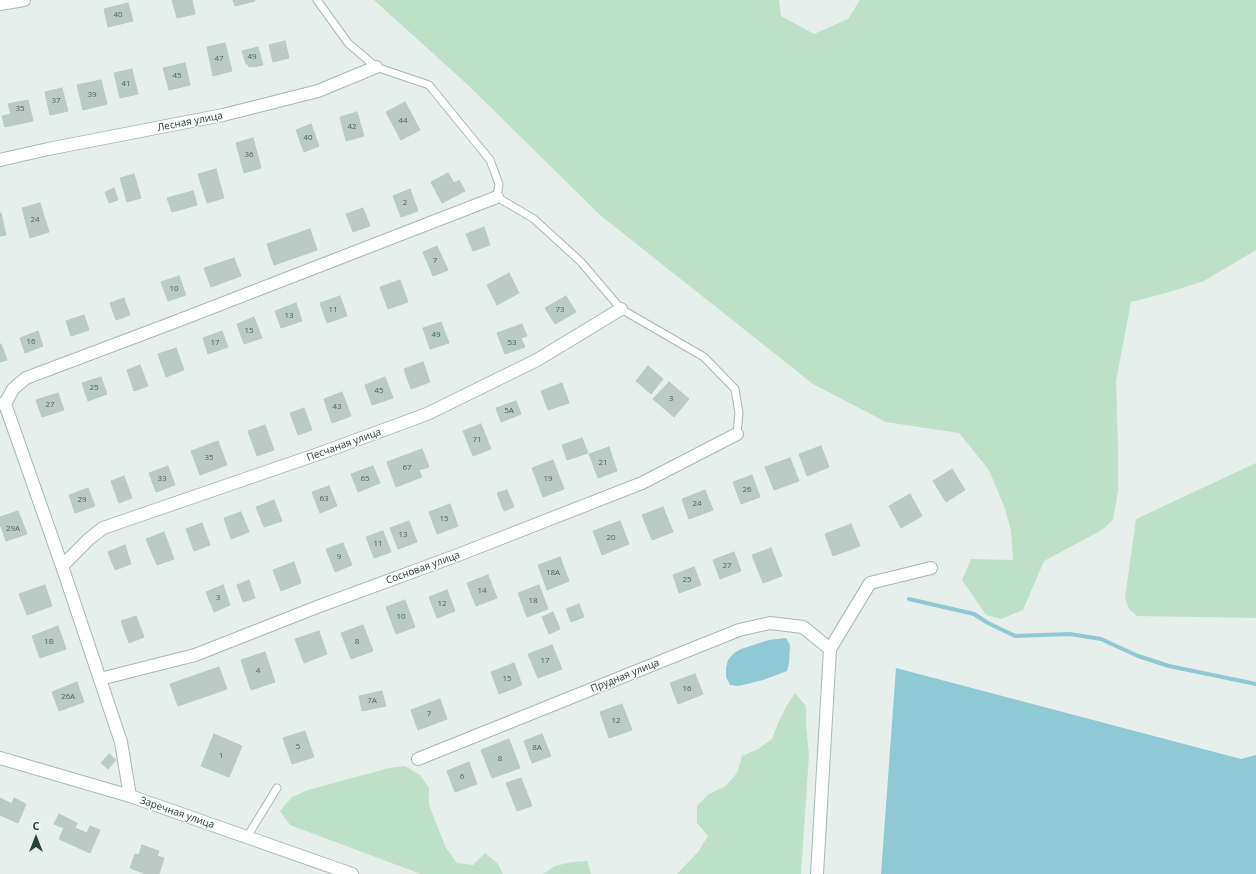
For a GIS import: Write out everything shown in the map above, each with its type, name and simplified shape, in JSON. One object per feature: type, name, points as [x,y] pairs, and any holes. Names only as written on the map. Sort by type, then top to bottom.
[{"type":"street","points":[[0,4],[24,0]]},
{"type":"street","name":"Лесная улица","points":[[0,160],[48,149],[223,115],[318,91],[376,67]]},
{"type":"street","points":[[130,796],[121,742],[62,566],[2,404],[13,389],[26,378],[497,197]]},
{"type":"street","name":"Песчаная улица","points":[[62,566],[89,539],[103,528],[321,453],[427,414],[537,360],[621,309]]},
{"type":"street","name":"Сосновая улица","points":[[100,679],[195,655],[317,607],[458,555],[642,484],[737,434]]},
{"type":"street","points":[[817,874],[830,649],[870,583],[932,568]]},
{"type":"street","name":"Прудная улица","points":[[418,759],[739,630],[770,623],[803,627],[830,649]]},
{"type":"street","name":"Заречная улица","points":[[0,758],[130,796],[352,874]]},
{"type":"lane","points":[[317,0],[348,43],[376,67],[429,85],[490,160],[499,184],[497,197],[534,219],[581,262],[621,309],[704,357],[735,389],[739,413],[737,434]]},
{"type":"lane","points":[[247,837],[277,788]]},
{"type":"green space","points":[[374,0],[779,0],[781,16],[814,34],[848,19],[860,0],[1256,0],[1256,250],[1204,281],[1131,302],[1116,381],[1118,491],[1113,520],[1102,530],[1044,561],[1023,610],[1001,619],[986,615],[962,580],[971,559],[1013,560],[1011,530],[1004,506],[989,470],[959,433],[886,422],[813,384],[600,215],[469,86]]},
{"type":"green space","points":[[1256,463],[1256,618],[1137,616],[1129,609],[1125,598],[1136,519]]},
{"type":"green space","points":[[795,693],[806,706],[809,755],[801,874],[677,874],[698,852],[708,836],[697,823],[697,806],[709,794],[726,786],[737,773],[742,756],[758,749],[772,739],[786,707]]},
{"type":"green space","points":[[405,766],[420,775],[429,788],[429,805],[446,848],[457,863],[473,865],[485,853],[498,864],[503,874],[421,874],[290,825],[280,811],[292,797],[308,790],[389,768]]},
{"type":"green space","points":[[587,861],[591,874],[543,874],[555,866],[572,862]]},
{"type":"water","points":[[786,638],[790,645],[787,671],[747,684],[738,686],[730,685],[726,677],[726,668],[728,660],[734,653],[741,649],[769,640]]},
{"type":"water","points":[[896,668],[1241,759],[1256,755],[1256,874],[881,874]]},
{"type":"building","points":[[172,0],[192,0],[195,14],[177,18]]},
{"type":"building","points":[[233,0],[255,0],[255,1],[235,6]]},
{"type":"building","points":[[128,3],[133,21],[108,27],[104,9]]},
{"type":"building","points":[[285,41],[289,58],[273,62],[269,45]]},
{"type":"building","points":[[225,43],[232,71],[213,76],[207,47]]},
{"type":"building","points":[[258,47],[263,65],[249,67],[248,64],[246,64],[242,51]]},
{"type":"building","points":[[185,63],[190,85],[169,90],[163,68]]},
{"type":"building","points":[[132,69],[138,94],[120,98],[114,73]]},
{"type":"building","points":[[101,80],[107,104],[83,110],[77,85]]},
{"type":"building","points":[[62,88],[68,111],[50,115],[45,92]]},
{"type":"building","points":[[28,100],[33,121],[5,127],[2,116],[11,114],[8,104]]},
{"type":"building","points":[[405,102],[420,130],[401,140],[386,112]]},
{"type":"building","points":[[357,112],[364,136],[346,141],[340,117]]},
{"type":"building","points":[[311,124],[319,146],[304,152],[296,130]]},
{"type":"building","points":[[253,138],[261,168],[244,173],[236,143]]},
{"type":"building","points":[[216,169],[224,198],[207,203],[198,174]]},
{"type":"building","points":[[448,173],[454,183],[459,180],[465,191],[442,203],[431,182]]},
{"type":"building","points":[[134,174],[141,198],[127,202],[120,178]]},
{"type":"building","points":[[114,188],[118,200],[109,203],[105,192]]},
{"type":"building","points":[[410,189],[418,211],[401,217],[393,196]]},
{"type":"building","points":[[193,191],[197,205],[172,212],[167,198]]},
{"type":"building","points":[[40,203],[49,232],[30,238],[22,208]]},
{"type":"building","points":[[363,208],[370,226],[353,232],[346,214]]},
{"type":"building","points":[[0,213],[6,235],[0,236]]},
{"type":"building","points":[[484,227],[490,245],[473,251],[466,234]]},
{"type":"building","points":[[310,229],[317,250],[274,265],[267,244]]},
{"type":"building","points":[[437,246],[448,270],[433,276],[423,252]]},
{"type":"building","points":[[234,258],[241,276],[211,287],[204,268]]},
{"type":"building","points":[[509,273],[519,293],[497,305],[487,285]]},
{"type":"building","points":[[179,276],[186,295],[168,301],[161,282]]},
{"type":"building","points":[[400,280],[408,302],[388,309],[380,287]]},
{"type":"building","points":[[340,296],[347,316],[327,323],[320,303]]},
{"type":"building","points":[[566,296],[576,312],[555,324],[545,308]]},
{"type":"building","points":[[124,298],[130,315],[116,320],[110,303]]},
{"type":"building","points":[[296,303],[302,321],[281,328],[275,311]]},
{"type":"building","points":[[84,315],[89,330],[71,336],[66,321]]},
{"type":"building","points":[[254,317],[262,338],[244,344],[237,324]]},
{"type":"building","points":[[441,322],[449,343],[430,349],[423,328]]},
{"type":"building","points":[[522,324],[527,336],[521,338],[525,347],[505,354],[497,333]]},
{"type":"building","points":[[38,331],[43,346],[25,353],[20,338]]},
{"type":"building","points":[[222,331],[228,347],[208,354],[203,338]]},
{"type":"building","points":[[1,344],[7,360],[0,362],[0,345]]},
{"type":"building","points":[[176,348],[184,370],[166,377],[158,354]]},
{"type":"building","points":[[423,362],[430,382],[411,389],[404,369]]},
{"type":"building","points":[[140,365],[148,386],[134,391],[127,370]]},
{"type":"building","points":[[648,366],[663,379],[651,394],[636,381]]},
{"type":"building","points":[[101,377],[107,394],[88,401],[82,383]]},
{"type":"building","points":[[385,377],[393,398],[372,405],[365,385]]},
{"type":"building","points":[[669,382],[689,399],[674,417],[653,399]]},
{"type":"building","points":[[562,383],[569,403],[548,410],[541,391]]},
{"type":"building","points":[[342,392],[351,416],[332,423],[324,399]]},
{"type":"building","points":[[58,393],[64,410],[42,417],[36,400]]},
{"type":"building","points":[[516,401],[521,414],[501,422],[496,408]]},
{"type":"building","points":[[304,408],[312,430],[298,435],[290,413]]},
{"type":"building","points":[[481,424],[491,449],[473,456],[463,431]]},
{"type":"building","points":[[265,425],[274,450],[257,456],[248,431]]},
{"type":"building","points":[[582,438],[588,453],[567,460],[562,445]]},
{"type":"building","points":[[218,441],[227,465],[200,475],[191,451]]},
{"type":"building","points":[[821,446],[829,467],[807,476],[799,454]]},
{"type":"building","points":[[609,447],[617,471],[598,478],[589,454]]},
{"type":"building","points":[[422,449],[429,467],[419,470],[422,477],[396,487],[387,462]]},
{"type":"building","points":[[790,458],[799,481],[774,490],[765,467]]},
{"type":"building","points":[[553,460],[564,489],[543,497],[532,468]]},
{"type":"building","points":[[168,466],[175,485],[156,492],[149,473]]},
{"type":"building","points":[[373,466],[380,483],[358,492],[351,474]]},
{"type":"building","points":[[952,469],[965,490],[946,502],[933,481]]},
{"type":"building","points":[[752,475],[760,497],[741,504],[733,482]]},
{"type":"building","points":[[124,476],[132,498],[119,503],[111,481]]},
{"type":"building","points":[[329,486],[337,506],[320,513],[312,492]]},
{"type":"building","points":[[88,488],[95,506],[75,513],[69,495]]},
{"type":"building","points":[[507,490],[514,507],[504,511],[497,493]]},
{"type":"building","points":[[705,490],[713,510],[689,519],[682,499]]},
{"type":"building","points":[[910,494],[922,516],[901,528],[889,506]]},
{"type":"building","points":[[274,500],[282,521],[264,527],[256,507]]},
{"type":"building","points":[[450,504],[458,526],[437,534],[429,512]]},
{"type":"building","points":[[663,507],[673,532],[652,540],[642,515]]},
{"type":"building","points":[[18,511],[27,534],[6,541],[0,524],[0,517]]},
{"type":"building","points":[[241,512],[249,532],[231,539],[224,518]]},
{"type":"building","points":[[409,521],[417,542],[398,549],[390,528]]},
{"type":"building","points":[[620,521],[629,544],[602,555],[593,531]]},
{"type":"building","points":[[202,523],[210,545],[194,551],[186,529]]},
{"type":"building","points":[[851,524],[860,546],[833,556],[825,534]]},
{"type":"building","points":[[383,531],[391,552],[374,558],[366,537]]},
{"type":"building","points":[[164,532],[174,559],[157,565],[146,539]]},
{"type":"building","points":[[343,543],[352,565],[335,572],[326,549]]},
{"type":"building","points":[[125,545],[131,564],[115,570],[108,552]]},
{"type":"building","points":[[771,548],[782,576],[763,583],[752,555]]},
{"type":"building","points":[[734,552],[741,571],[720,579],[713,560]]},
{"type":"building","points":[[560,557],[569,581],[547,590],[538,565]]},
{"type":"building","points":[[294,562],[301,583],[281,591],[273,570]]},
{"type":"building","points":[[694,567],[701,585],[679,593],[673,575]]},
{"type":"building","points":[[488,575],[497,598],[476,606],[467,583]]},
{"type":"building","points":[[249,580],[255,598],[243,602],[237,585]]},
{"type":"building","points":[[45,585],[52,606],[27,615],[19,594]]},
{"type":"building","points":[[223,585],[230,605],[214,612],[206,592]]},
{"type":"building","points":[[539,585],[548,609],[527,617],[518,593]]},
{"type":"building","points":[[447,590],[455,611],[437,618],[429,597]]},
{"type":"building","points":[[405,600],[415,627],[396,634],[386,607]]},
{"type":"building","points":[[579,604],[584,617],[571,622],[566,609]]},
{"type":"building","points":[[553,612],[560,629],[549,634],[542,617]]},
{"type":"building","points":[[136,616],[144,637],[129,643],[121,621]]},
{"type":"building","points":[[363,625],[373,651],[351,659],[341,633]]},
{"type":"building","points":[[58,626],[66,649],[40,658],[32,636]]},
{"type":"building","points":[[319,631],[327,654],[304,663],[295,639]]},
{"type":"building","points":[[552,645],[562,669],[538,678],[528,654]]},
{"type":"building","points":[[265,652],[275,682],[251,690],[241,660]]},
{"type":"building","points":[[514,663],[522,685],[499,694],[491,672]]},
{"type":"building","points":[[219,667],[227,689],[178,706],[170,684]]},
{"type":"building","points":[[695,674],[703,694],[678,704],[670,683]]},
{"type":"building","points":[[77,682],[84,702],[59,711],[52,692]]},
{"type":"building","points":[[382,691],[386,706],[362,711],[359,696]]},
{"type":"building","points":[[440,699],[447,719],[418,730],[411,710]]},
{"type":"building","points":[[622,704],[632,730],[609,738],[600,712]]},
{"type":"building","points":[[305,731],[314,757],[292,764],[283,738]]},
{"type":"building","points":[[214,734],[242,746],[229,777],[201,766]]},
{"type":"building","points":[[542,734],[551,756],[532,763],[524,741]]},
{"type":"building","points":[[509,739],[520,768],[492,778],[481,750]]},
{"type":"building","points":[[109,754],[116,760],[108,769],[101,763]]},
{"type":"building","points":[[469,762],[477,784],[455,792],[447,771]]},
{"type":"building","points":[[521,778],[532,806],[517,811],[506,783]]},
{"type":"building","points":[[0,798],[12,804],[14,798],[26,804],[18,823],[0,815]]},
{"type":"building","points":[[59,814],[77,823],[75,828],[87,833],[90,826],[100,830],[90,853],[59,839],[64,828],[54,824]]},
{"type":"building","points":[[142,845],[159,851],[157,856],[164,858],[159,874],[146,874],[130,868],[135,854],[139,855]]},
{"type":"waterway","points":[[909,599],[974,614],[988,623],[1015,636],[1070,634],[1101,639],[1138,656],[1169,666],[1256,684]]}]
